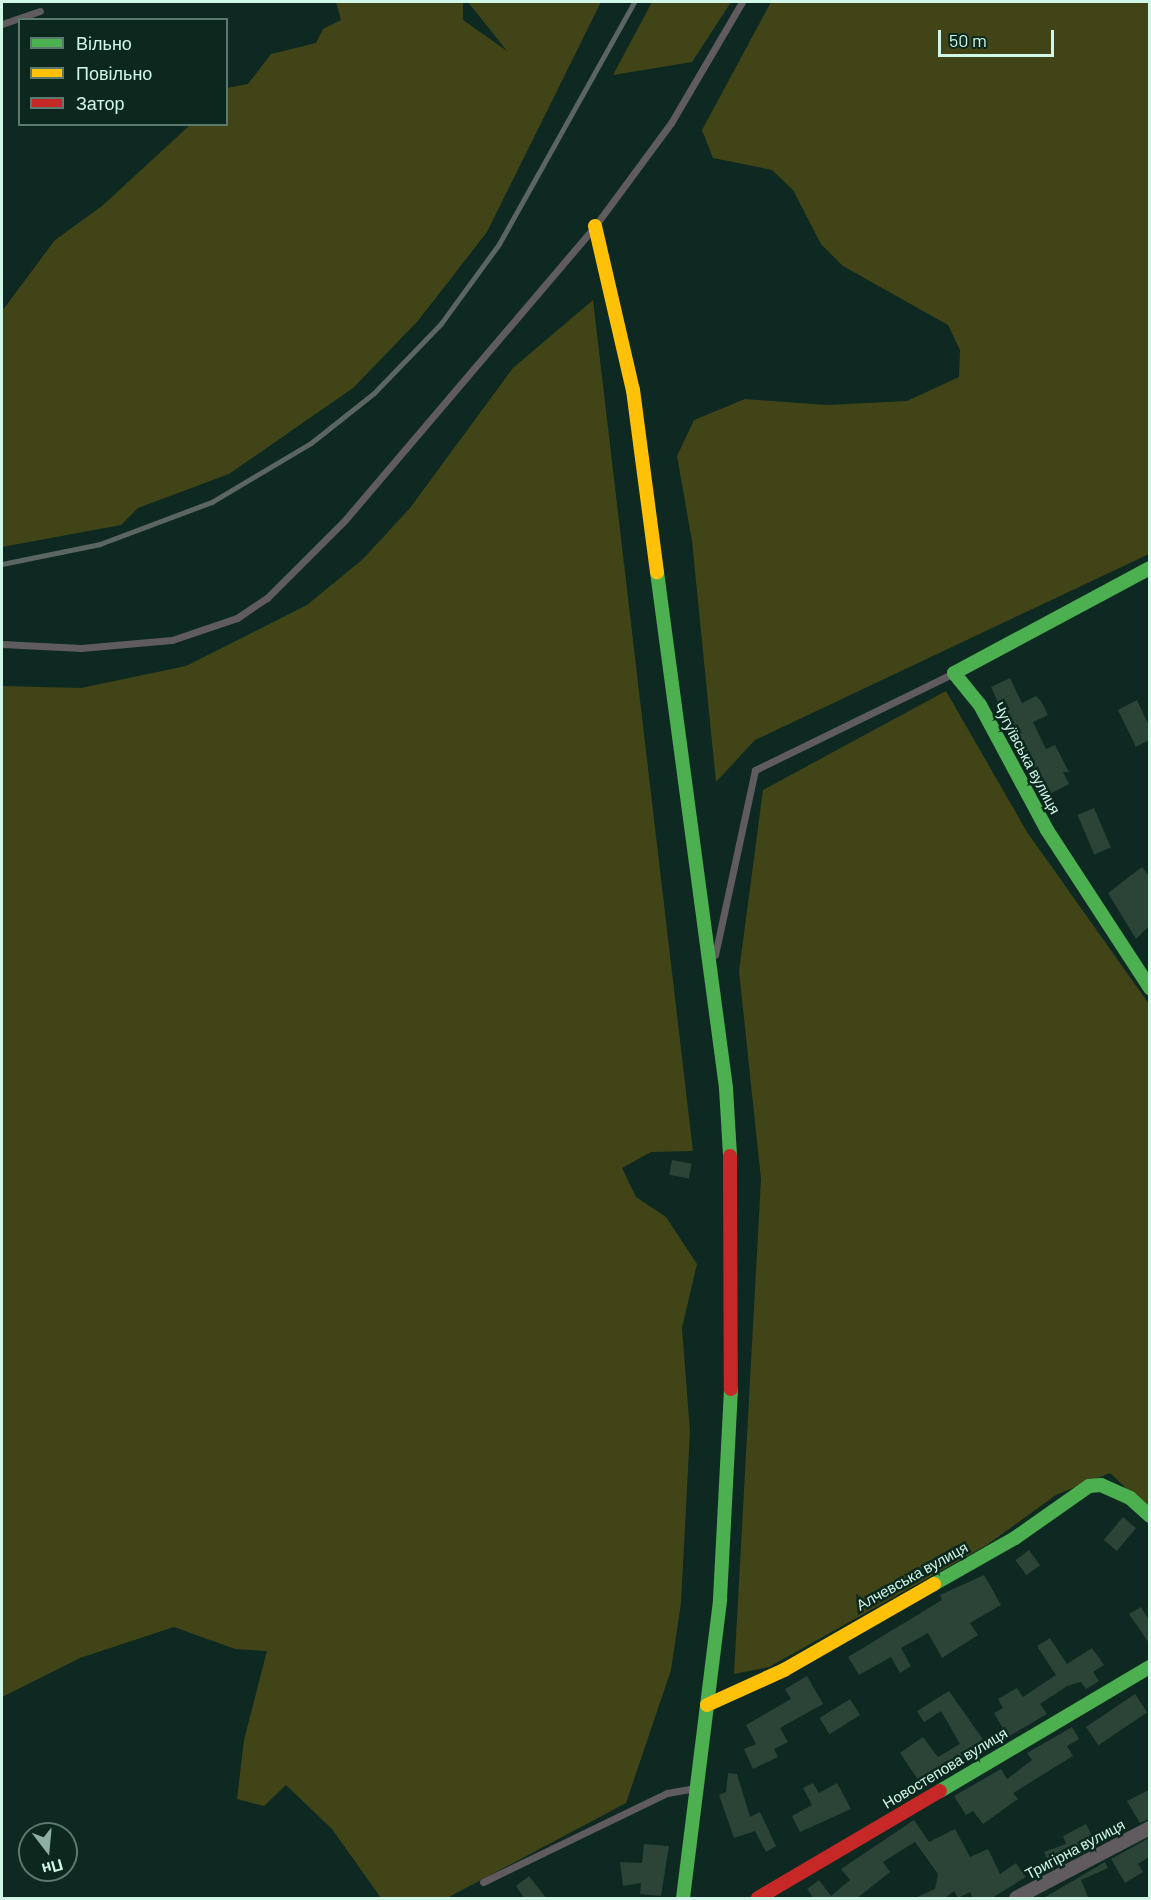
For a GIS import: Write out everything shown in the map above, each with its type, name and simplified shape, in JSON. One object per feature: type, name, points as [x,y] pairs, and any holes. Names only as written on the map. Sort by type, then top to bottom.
[{"type":"street","points":[[595,226],[633,390],[711,969],[734,1216],[729,1465],[707,1705],[683,1899]]},
{"type":"street","points":[[954,673],[1149,568]]},
{"type":"street","name":"Чугуївська вулиця","points":[[954,673],[981,705],[1047,830],[1149,988]]},
{"type":"street","name":"Алчевська вулиця","points":[[707,1705],[784,1670],[1015,1538],[1089,1486],[1101,1485],[1130,1498],[1149,1516]]},
{"type":"street","name":"Новостепова вулиця","points":[[758,1899],[1149,1667]]},
{"type":"street","name":"Тригірна вулиця","points":[[1016,1899],[1149,1828]]},
{"type":"lane","points":[[2,644],[81,648],[172,640],[237,618],[267,598],[345,520],[595,226],[671,123],[742,2]]},
{"type":"lane","points":[[20,18],[40,11]]},
{"type":"lane","points":[[2,24],[18,19]]},
{"type":"lane","points":[[711,969],[754,770],[954,673]]},
{"type":"lane","points":[[483,1882],[667,1793],[698,1788]]},
{"type":"green space","points":[[336,2],[463,2],[463,20],[507,51],[468,2],[601,2],[487,232],[417,322],[353,388],[229,474],[138,508],[121,525],[2,547],[2,311],[55,240],[102,206],[189,126],[228,126],[228,88],[248,84],[271,54],[316,43],[323,29],[341,20]]},
{"type":"green space","points":[[652,2],[731,2],[692,62],[613,75]]},
{"type":"green space","points":[[771,2],[1149,2],[1149,554],[755,740],[716,782],[692,541],[677,456],[694,420],[745,399],[827,405],[907,401],[959,377],[960,350],[948,325],[843,266],[821,244],[793,190],[772,170],[713,158],[702,130]]},
{"type":"green space","points":[[593,300],[693,1151],[651,1152],[622,1168],[636,1197],[666,1217],[697,1264],[682,1328],[690,1431],[681,1603],[671,1670],[626,1803],[447,1898],[381,1898],[332,1829],[286,1785],[264,1806],[237,1799],[244,1740],[267,1651],[235,1649],[174,1627],[80,1658],[2,1697],[2,686],[81,688],[186,666],[307,605],[363,559],[410,508],[513,368]]},
{"type":"green space","points":[[946,691],[1027,832],[1149,1004],[1149,1510],[1110,1473],[1056,1495],[987,1545],[769,1667],[734,1674],[761,1179],[739,971],[763,790]]},
{"type":"building","points":[[1010,678],[1022,703],[1036,696],[1041,701],[1048,715],[1033,722],[1046,749],[1055,745],[1069,772],[1063,772],[1069,784],[1048,795],[998,713],[1002,711],[991,687]]},
{"type":"building","points":[[1137,700],[1149,726],[1149,740],[1136,747],[1118,710]]},
{"type":"building","points":[[1094,808],[1111,848],[1094,855],[1077,815]]},
{"type":"building","points":[[1142,867],[1149,876],[1149,926],[1136,939],[1108,893]]},
{"type":"building","points":[[672,1160],[692,1164],[689,1179],[669,1175]]},
{"type":"building","points":[[1123,1517],[1136,1528],[1117,1551],[1104,1540]]},
{"type":"building","points":[[1029,1550],[1040,1565],[1026,1575],[1015,1560]]},
{"type":"building","points":[[984,1575],[1001,1605],[970,1623],[978,1635],[942,1658],[928,1633],[901,1648],[911,1666],[900,1673],[891,1657],[859,1675],[848,1657],[942,1600],[940,1595]]},
{"type":"building","points":[[1141,1607],[1149,1620],[1149,1643],[1129,1614]]},
{"type":"building","points":[[1050,1638],[1067,1664],[1092,1648],[1104,1665],[1093,1672],[1099,1681],[1086,1689],[1081,1682],[1067,1686],[1040,1704],[1047,1714],[1008,1737],[994,1713],[1003,1708],[998,1699],[1017,1688],[1023,1697],[1056,1675],[1037,1646]]},
{"type":"building","points":[[807,1676],[823,1704],[780,1728],[788,1742],[774,1749],[778,1757],[753,1769],[744,1749],[756,1744],[746,1725],[791,1699],[785,1689]]},
{"type":"building","points":[[949,1691],[989,1748],[948,1772],[944,1765],[919,1781],[900,1753],[923,1737],[938,1757],[960,1744],[941,1711],[924,1722],[917,1711]]},
{"type":"building","points":[[1135,1694],[1147,1712],[1098,1745],[1086,1727]]},
{"type":"building","points":[[850,1699],[860,1715],[830,1734],[819,1718]]},
{"type":"building","points":[[1072,1727],[1079,1739],[1067,1746],[1073,1756],[1013,1793],[1018,1799],[983,1824],[973,1811],[966,1815],[954,1796],[1001,1769],[1007,1779],[1032,1760],[1027,1753]]},
{"type":"building","points":[[728,1773],[737,1774],[750,1817],[760,1812],[776,1846],[766,1852],[755,1831],[734,1838],[719,1795],[726,1792]]},
{"type":"building","points":[[813,1783],[819,1793],[837,1783],[851,1809],[800,1832],[792,1816],[812,1805],[803,1788]]},
{"type":"building","points":[[1149,1790],[1149,1819],[1140,1823],[1127,1801]]},
{"type":"building","points":[[914,1820],[929,1842],[955,1829],[970,1857],[988,1849],[1000,1874],[1016,1863],[1026,1877],[990,1899],[973,1899],[970,1892],[958,1898],[954,1891],[944,1899],[913,1899],[935,1889],[938,1874],[915,1842],[883,1862],[890,1872],[856,1899],[814,1899],[807,1889],[819,1880],[831,1896],[850,1880],[841,1869]]},
{"type":"building","points":[[1086,1824],[1097,1846],[1049,1864],[1044,1852],[1066,1844],[1063,1836]]},
{"type":"building","points":[[1149,1838],[1149,1857],[1138,1864],[1143,1872],[1125,1883],[1111,1859]]},
{"type":"building","points":[[644,1844],[669,1846],[661,1896],[640,1894],[641,1883],[623,1886],[620,1862],[642,1863]]},
{"type":"building","points":[[1105,1862],[1108,1868],[1081,1880],[1089,1899],[1042,1899]]},
{"type":"building","points":[[529,1876],[547,1899],[525,1899],[516,1886]]},
{"type":"railway","points":[[2,564],[100,544],[212,502],[311,443],[374,393],[440,325],[499,244],[634,2]]},
{"type":"traffic: fast","points":[[1150,568],[954,673],[980,705],[1047,830],[1150,988]]},
{"type":"traffic: fast","points":[[657,572],[726,1088],[730,1156]]},
{"type":"traffic: fast","points":[[683,1898],[720,1599],[731,1389]]},
{"type":"traffic: fast","points":[[934,1584],[1015,1538],[1089,1486],[1101,1485],[1130,1498],[1150,1516]]},
{"type":"traffic: fast","points":[[940,1791],[1150,1667]]},
{"type":"traffic: slow","points":[[595,226],[633,390],[657,572]]},
{"type":"traffic: slow","points":[[707,1705],[784,1670],[934,1584]]},
{"type":"traffic: jam","points":[[730,1156],[731,1389]]},
{"type":"traffic: jam","points":[[758,1898],[940,1791]]}]
